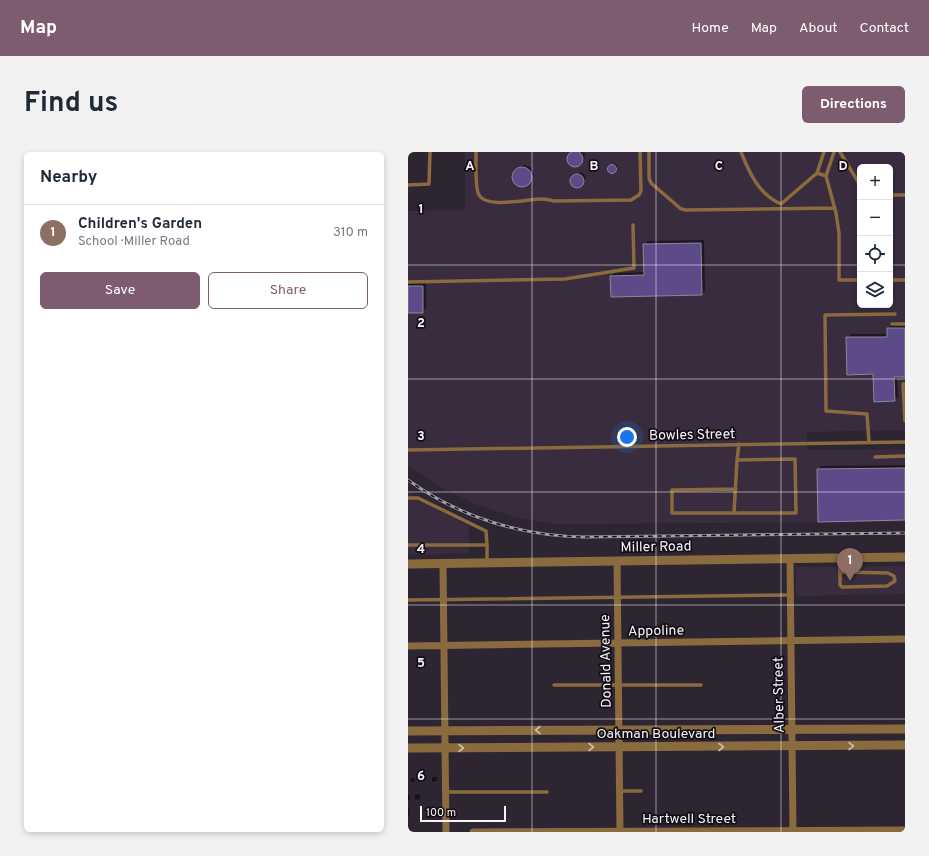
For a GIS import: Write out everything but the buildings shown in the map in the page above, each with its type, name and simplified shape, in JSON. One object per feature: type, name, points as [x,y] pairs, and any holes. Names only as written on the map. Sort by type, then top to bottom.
[{"type":"street","name":"Miller Road","points":[[408,564],[905,557]]},
{"type":"street","name":"Alber Street","points":[[790,558],[793,831]]},
{"type":"street","name":"Donald Avenue","points":[[617,561],[620,832]]},
{"type":"street","points":[[443,563],[446,832]]},
{"type":"street","name":"Appoline","points":[[408,646],[905,639]]},
{"type":"street","name":"Oakman Boulevard","points":[[408,731],[905,729]]},
{"type":"street","name":"Oakman Boulevard","points":[[408,748],[792,747],[905,745]]},
{"type":"street","name":"Hartwell Street","points":[[473,832],[905,830]]},
{"type":"lane","points":[[408,185],[429,184],[430,152]]},
{"type":"lane","points":[[476,152],[478,195],[483,200],[503,202],[544,199],[554,201],[631,200],[639,195],[641,191],[640,152]]},
{"type":"lane","points":[[649,152],[651,183],[681,209],[835,208]]},
{"type":"lane","points":[[742,152],[746,166],[754,180],[775,202],[780,204],[782,209]]},
{"type":"lane","points":[[780,204],[817,173],[824,152]]},
{"type":"lane","points":[[834,152],[826,176],[835,208],[839,233],[839,280],[857,280]]},
{"type":"lane","points":[[840,152],[857,180]]},
{"type":"lane","points":[[844,158],[845,152]]},
{"type":"lane","points":[[817,173],[826,176]]},
{"type":"lane","points":[[893,195],[905,195]]},
{"type":"lane","points":[[408,282],[564,280],[634,268],[633,225]]},
{"type":"lane","points":[[893,280],[905,280]]},
{"type":"lane","points":[[869,442],[867,414],[826,411],[825,315],[895,314]]},
{"type":"lane","points":[[892,324],[905,324]]},
{"type":"lane","points":[[905,384],[903,384],[905,421]]},
{"type":"lane","name":"Bowles Street","points":[[408,450],[905,442]]},
{"type":"lane","points":[[734,513],[739,444]]},
{"type":"lane","points":[[875,457],[905,456]]},
{"type":"lane","points":[[736,489],[672,490],[672,513],[796,513],[795,459],[737,460]]},
{"type":"lane","points":[[408,498],[418,498],[486,531],[487,562]]},
{"type":"lane","points":[[408,545],[487,544]]},
{"type":"lane","points":[[839,558],[840,585],[842,587],[887,586],[894,582],[894,576],[888,573],[840,572]]},
{"type":"lane","points":[[408,600],[790,595]]},
{"type":"lane","points":[[554,685],[701,685]]},
{"type":"lane","points":[[619,791],[641,791]]},
{"type":"lane","points":[[446,792],[546,792]]},
{"type":"shaded area","points":[[465,152],[905,152],[905,430],[807,432],[807,450],[905,449],[905,522],[552,524],[515,517],[477,505],[441,487],[408,466],[408,211],[465,210]]},
{"type":"shaded area","points":[[408,491],[422,502],[469,526],[469,553],[408,555]]},
{"type":"shaded area","points":[[905,566],[905,594],[796,596],[796,567]]},
{"type":"railway","points":[[408,480],[428,493],[469,514],[514,528],[560,536],[584,537],[905,533]]},
{"type":"place","name":"Children's Garden","points":[[850,581]]}]
